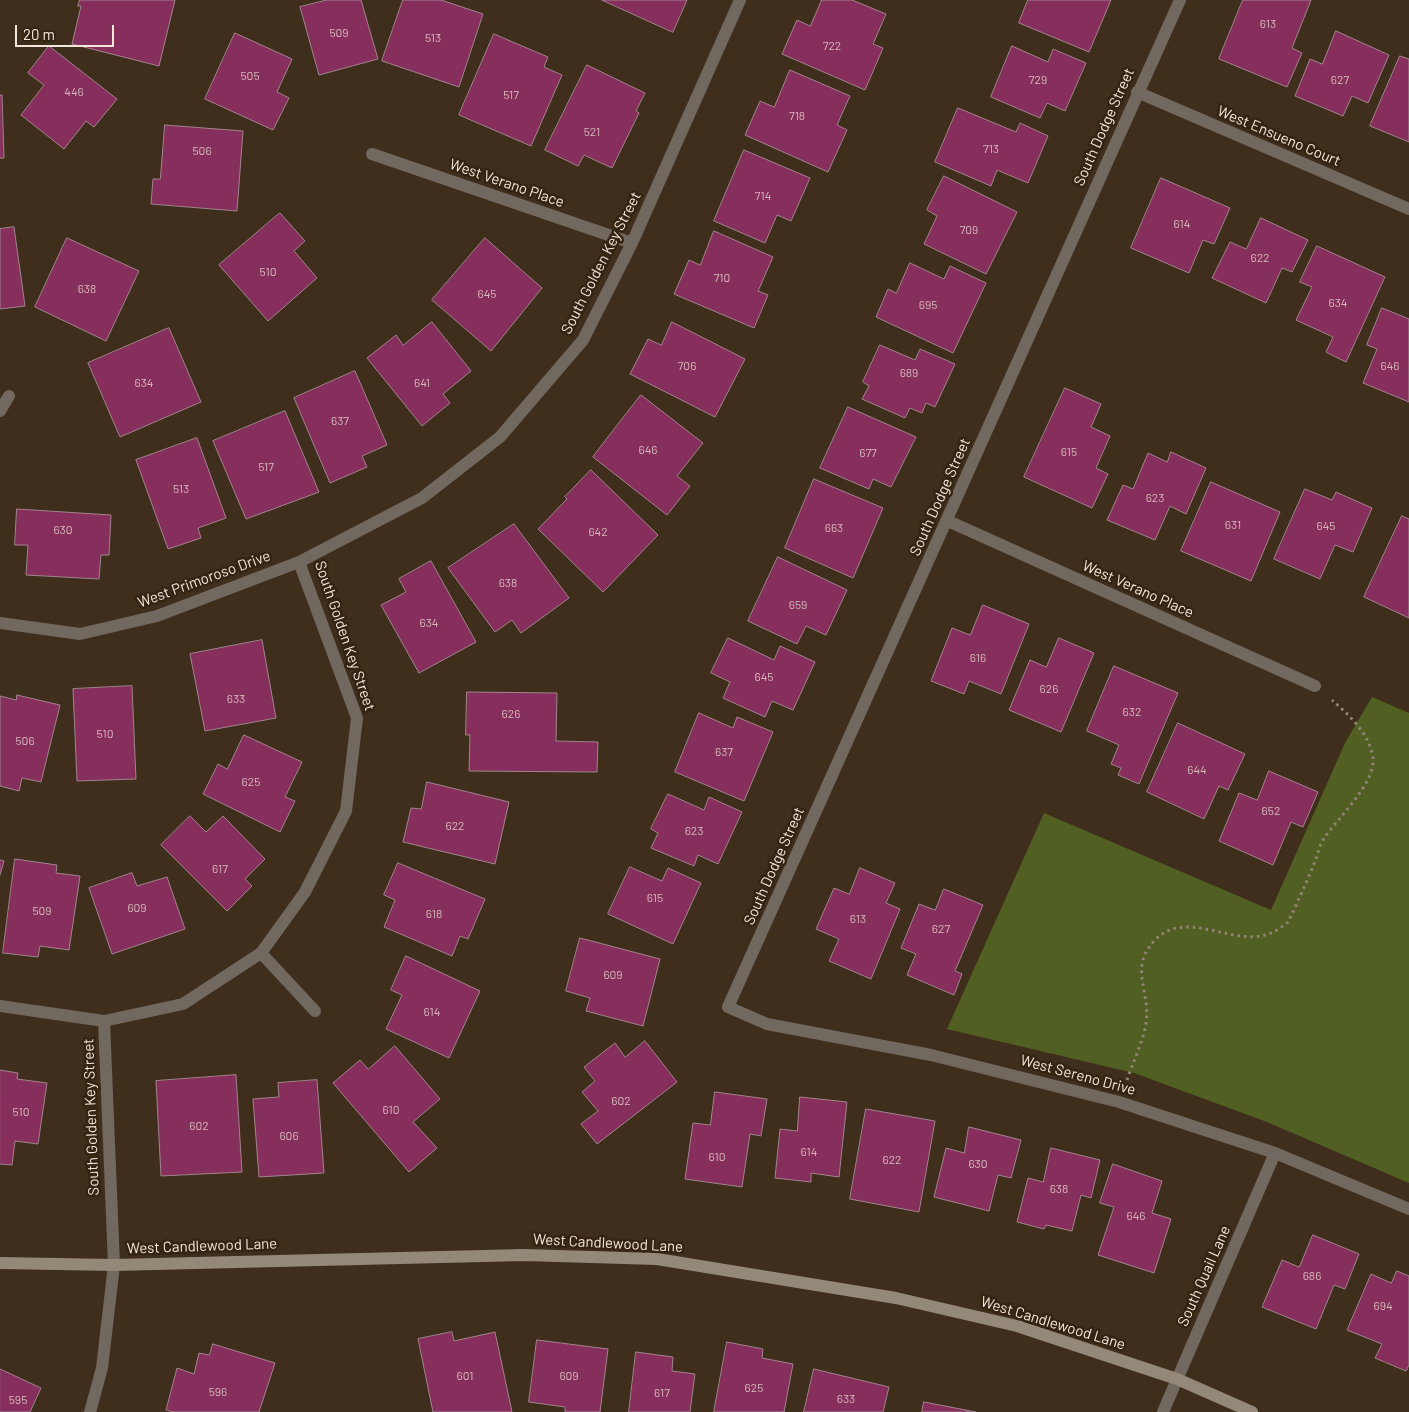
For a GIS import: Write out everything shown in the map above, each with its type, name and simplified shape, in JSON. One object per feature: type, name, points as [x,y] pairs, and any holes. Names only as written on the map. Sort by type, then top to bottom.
[{"type":"street","name":"South Golden Key Street","points":[[90,1412],[102,1368],[114,1265],[104,1021],[183,1004],[260,953],[305,892],[346,811],[357,718],[299,562],[422,498],[500,437],[583,340],[632,243],[740,0]]},
{"type":"street","name":"South Dodge Street","points":[[728,1007],[948,521],[1137,92],[1180,0]]},
{"type":"street","name":"West Ensueno Court","points":[[1137,92],[1409,209]]},
{"type":"street","name":"West Verano Place","points":[[372,154],[632,243]]},
{"type":"street","points":[[0,411],[9,396]]},
{"type":"street","name":"West Verano Place","points":[[948,521],[1315,686]]},
{"type":"street","name":"West Primoroso Drive","points":[[0,623],[80,634],[157,616],[299,562]]},
{"type":"street","points":[[260,953],[316,1011]]},
{"type":"street","points":[[0,1006],[104,1021]]},
{"type":"street","name":"West Sereno Drive","points":[[728,1007],[767,1024],[931,1055],[1119,1102],[1275,1154],[1409,1209]]},
{"type":"street","name":"South Quail Lane","points":[[1163,1412],[1275,1154]]},
{"type":"street","name":"West Candlewood Lane","points":[[0,1263],[114,1265],[524,1255],[657,1259],[896,1298],[1017,1326],[1177,1379],[1252,1412]]},
{"type":"path","points":[[1119,1102],[1146,1022],[1140,974],[1144,954],[1156,939],[1174,928],[1197,928],[1249,937],[1270,934],[1288,922],[1315,863],[1322,842],[1359,794],[1372,770],[1373,757],[1364,734],[1353,719],[1315,686]]},
{"type":"green space","points":[[1372,697],[1409,713],[1409,1183],[1267,1122],[1134,1073],[947,1029],[1044,813],[1271,910],[1345,743]]},
{"type":"building","points":[[80,0],[175,0],[159,66],[72,44],[81,6],[78,6]]},
{"type":"building","points":[[327,0],[361,0],[378,59],[319,75],[300,7]]},
{"type":"building","points":[[403,0],[441,0],[483,14],[459,87],[382,61]]},
{"type":"building","points":[[602,0],[687,0],[673,32]]},
{"type":"building","points":[[822,0],[852,0],[886,14],[873,44],[883,48],[865,90],[782,54],[797,20],[810,26]]},
{"type":"building","points":[[1028,0],[1111,0],[1089,52],[1019,23]]},
{"type":"building","points":[[1243,0],[1311,0],[1292,48],[1302,53],[1287,87],[1219,59]]},
{"type":"building","points":[[1336,31],[1389,55],[1368,103],[1352,96],[1343,116],[1295,96],[1310,59],[1322,64]]},
{"type":"building","points":[[235,33],[292,59],[277,92],[289,98],[273,130],[205,99]]},
{"type":"building","points":[[494,34],[548,57],[544,67],[562,75],[531,146],[459,115]]},
{"type":"building","points":[[49,46],[117,99],[94,127],[86,121],[64,149],[21,115],[44,85],[28,73]]},
{"type":"building","points":[[1012,46],[1048,62],[1053,49],[1086,63],[1065,111],[1047,103],[1040,118],[991,97]]},
{"type":"building","points":[[1400,56],[1409,59],[1409,142],[1370,126]]},
{"type":"building","points":[[587,65],[645,93],[636,111],[639,113],[612,168],[584,155],[578,166],[545,150]]},
{"type":"building","points":[[790,70],[850,96],[837,125],[847,130],[828,172],[745,135],[760,101],[774,107]]},
{"type":"building","points":[[0,95],[2,95],[4,158],[0,158]]},
{"type":"building","points":[[958,108],[1016,132],[1020,123],[1048,136],[1028,183],[997,170],[991,186],[935,162]]},
{"type":"building","points":[[165,125],[243,131],[237,211],[151,204],[153,179],[160,179]]},
{"type":"building","points":[[744,150],[810,178],[791,221],[777,215],[765,243],[714,221]]},
{"type":"building","points":[[944,176],[1017,212],[986,274],[924,244],[937,216],[927,210]]},
{"type":"building","points":[[1161,178],[1230,208],[1214,244],[1203,240],[1189,273],[1131,248]]},
{"type":"building","points":[[280,213],[305,241],[294,251],[317,278],[268,321],[219,265]]},
{"type":"building","points":[[1261,218],[1308,240],[1292,272],[1282,268],[1266,303],[1212,278],[1230,242],[1246,249]]},
{"type":"building","points":[[14,227],[25,306],[0,309],[0,229]]},
{"type":"building","points":[[714,231],[773,257],[758,291],[768,295],[754,328],[674,294],[689,260],[700,265]]},
{"type":"building","points":[[67,238],[139,271],[106,341],[35,307]]},
{"type":"building","points":[[485,238],[542,288],[491,351],[432,300]]},
{"type":"building","points":[[1317,246],[1385,277],[1346,362],[1326,352],[1333,337],[1296,320],[1312,287],[1300,282]]},
{"type":"building","points":[[910,263],[944,279],[950,266],[986,283],[953,353],[876,317],[888,289],[896,293]]},
{"type":"building","points":[[1382,308],[1409,319],[1409,402],[1363,383],[1377,349],[1367,345]]},
{"type":"building","points":[[432,322],[471,371],[443,394],[450,403],[422,426],[367,358],[396,335],[403,345]]},
{"type":"building","points":[[672,322],[745,359],[715,417],[630,374],[648,339],[661,345]]},
{"type":"building","points":[[169,328],[201,402],[120,437],[88,363]]},
{"type":"building","points":[[880,345],[915,360],[920,349],[955,364],[935,407],[926,403],[922,413],[910,408],[905,418],[862,399],[869,386],[863,382]]},
{"type":"building","points":[[355,371],[387,445],[362,456],[367,467],[330,483],[294,398]]},
{"type":"building","points":[[1065,388],[1101,404],[1091,427],[1110,436],[1096,468],[1108,474],[1092,508],[1024,477]]},
{"type":"building","points":[[641,395],[703,443],[677,476],[690,486],[667,515],[593,457]]},
{"type":"building","points":[[848,407],[916,437],[891,487],[873,479],[869,489],[820,468]]},
{"type":"building","points":[[285,411],[319,492],[246,519],[213,441]]},
{"type":"building","points":[[197,438],[226,518],[198,528],[201,538],[168,549],[136,460]]},
{"type":"building","points":[[1171,452],[1206,468],[1186,514],[1170,506],[1155,540],[1107,520],[1123,485],[1133,489],[1148,453],[1167,462]]},
{"type":"building","points":[[591,470],[658,535],[603,592],[538,529],[567,499],[565,497]]},
{"type":"building","points":[[814,479],[883,508],[853,578],[785,548]]},
{"type":"building","points":[[1211,482],[1280,512],[1251,581],[1181,551]]},
{"type":"building","points":[[1305,489],[1332,500],[1336,492],[1372,508],[1353,552],[1335,545],[1320,579],[1274,559]]},
{"type":"building","points":[[17,509],[111,515],[109,555],[101,555],[99,579],[26,575],[28,545],[15,545]]},
{"type":"building","points":[[1402,516],[1409,519],[1409,618],[1364,597]]},
{"type":"building","points":[[514,524],[569,598],[521,633],[512,620],[495,632],[448,568]]},
{"type":"building","points":[[778,557],[847,590],[826,635],[806,626],[797,644],[748,621]]},
{"type":"building","points":[[431,561],[476,642],[419,673],[381,605],[406,592],[399,579]]},
{"type":"building","points":[[983,605],[1029,624],[1001,694],[969,681],[964,694],[931,681],[952,628],[970,635]]},
{"type":"building","points":[[728,638],[774,660],[780,646],[815,662],[793,710],[772,701],[765,717],[723,698],[730,682],[711,673]]},
{"type":"building","points":[[1059,638],[1094,653],[1061,732],[1009,710],[1030,660],[1046,667]]},
{"type":"building","points":[[262,640],[276,718],[205,731],[190,654]]},
{"type":"building","points":[[1114,666],[1178,693],[1139,784],[1118,775],[1121,768],[1111,764],[1119,745],[1087,731]]},
{"type":"building","points":[[132,686],[136,779],[77,781],[73,689]]},
{"type":"building","points":[[467,692],[557,693],[556,741],[598,742],[597,772],[469,771],[470,735],[466,735]]},
{"type":"building","points":[[17,695],[60,705],[41,782],[22,778],[19,791],[0,786],[0,696],[16,700]]},
{"type":"building","points":[[699,713],[733,728],[737,717],[773,732],[744,801],[675,772]]},
{"type":"building","points":[[1178,723],[1245,754],[1228,790],[1219,786],[1204,819],[1147,792]]},
{"type":"building","points":[[244,735],[302,762],[285,797],[295,801],[280,832],[203,794],[218,764],[227,769]]},
{"type":"building","points":[[1269,771],[1318,792],[1303,827],[1291,822],[1273,865],[1219,841],[1239,793],[1257,800]]},
{"type":"building","points":[[427,782],[509,802],[495,864],[403,842],[411,808],[421,809]]},
{"type":"building","points":[[668,794],[704,810],[709,797],[742,812],[718,864],[698,855],[694,866],[651,848],[658,833],[651,829]]},
{"type":"building","points":[[190,816],[206,832],[223,816],[265,859],[245,879],[252,886],[227,911],[161,845]]},
{"type":"building","points":[[15,859],[57,865],[56,873],[80,876],[69,950],[40,946],[38,957],[3,953]]},
{"type":"building","points":[[0,860],[4,861],[0,875]]},
{"type":"building","points":[[398,863],[485,899],[468,939],[460,936],[452,956],[384,927],[395,900],[384,895]]},
{"type":"building","points":[[630,867],[662,881],[668,868],[701,883],[673,944],[608,914]]},
{"type":"building","points":[[860,868],[895,883],[886,903],[900,909],[871,979],[829,961],[839,939],[816,929],[834,888],[849,894]]},
{"type":"building","points":[[132,873],[137,886],[167,877],[185,929],[112,954],[89,888]]},
{"type":"building","points":[[944,889],[983,905],[955,971],[962,974],[954,995],[907,975],[916,954],[901,948],[919,904],[935,910]]},
{"type":"building","points":[[580,938],[660,959],[643,1026],[586,1011],[590,998],[566,991]]},
{"type":"building","points":[[406,956],[480,991],[449,1058],[386,1029],[402,995],[391,990]]},
{"type":"building","points":[[645,1041],[677,1082],[597,1144],[581,1124],[598,1111],[582,1092],[595,1081],[584,1067],[615,1043],[625,1057]]},
{"type":"building","points":[[395,1046],[440,1099],[413,1122],[437,1148],[409,1172],[333,1083],[360,1060],[368,1069]]},
{"type":"building","points":[[0,1070],[18,1073],[17,1079],[47,1083],[38,1144],[15,1141],[12,1165],[0,1164]]},
{"type":"building","points":[[236,1075],[242,1172],[161,1176],[156,1081]]},
{"type":"building","points":[[317,1080],[324,1173],[259,1177],[253,1099],[279,1097],[278,1083]]},
{"type":"building","points":[[715,1092],[767,1099],[761,1136],[750,1134],[742,1187],[685,1179],[693,1123],[710,1125]]},
{"type":"building","points":[[800,1097],[847,1102],[839,1177],[811,1173],[811,1182],[775,1178],[780,1129],[797,1131]]},
{"type":"building","points":[[866,1109],[935,1121],[919,1212],[850,1199]]},
{"type":"building","points":[[969,1127],[1021,1140],[1011,1178],[998,1175],[989,1211],[934,1197],[946,1148],[964,1153]]},
{"type":"building","points":[[1051,1148],[1100,1160],[1091,1198],[1081,1195],[1072,1231],[1046,1225],[1044,1229],[1017,1222],[1028,1178],[1043,1182]]},
{"type":"building","points":[[1113,1164],[1162,1181],[1152,1213],[1171,1219],[1154,1273],[1098,1255],[1114,1207],[1100,1203]]},
{"type":"building","points":[[1313,1235],[1359,1254],[1345,1289],[1334,1285],[1316,1329],[1262,1307],[1282,1260],[1299,1267]]},
{"type":"building","points":[[1397,1271],[1409,1276],[1409,1365],[1406,1371],[1375,1358],[1382,1344],[1347,1330],[1371,1274],[1391,1283]]},
{"type":"building","points":[[452,1332],[454,1341],[495,1332],[512,1412],[433,1412],[418,1339]]},
{"type":"building","points":[[537,1340],[608,1349],[600,1412],[565,1412],[565,1407],[529,1402]]},
{"type":"building","points":[[727,1342],[763,1349],[762,1358],[793,1364],[784,1412],[714,1412]]},
{"type":"building","points":[[213,1344],[275,1363],[259,1412],[174,1412],[166,1410],[177,1368],[194,1374],[199,1353],[209,1355]]},
{"type":"building","points":[[636,1352],[673,1357],[672,1371],[695,1374],[690,1412],[629,1412]]},
{"type":"building","points":[[0,1369],[41,1388],[30,1412],[0,1412]]},
{"type":"building","points":[[814,1369],[889,1387],[883,1412],[804,1412]]},
{"type":"building","points":[[924,1402],[976,1412],[922,1412]]}]
